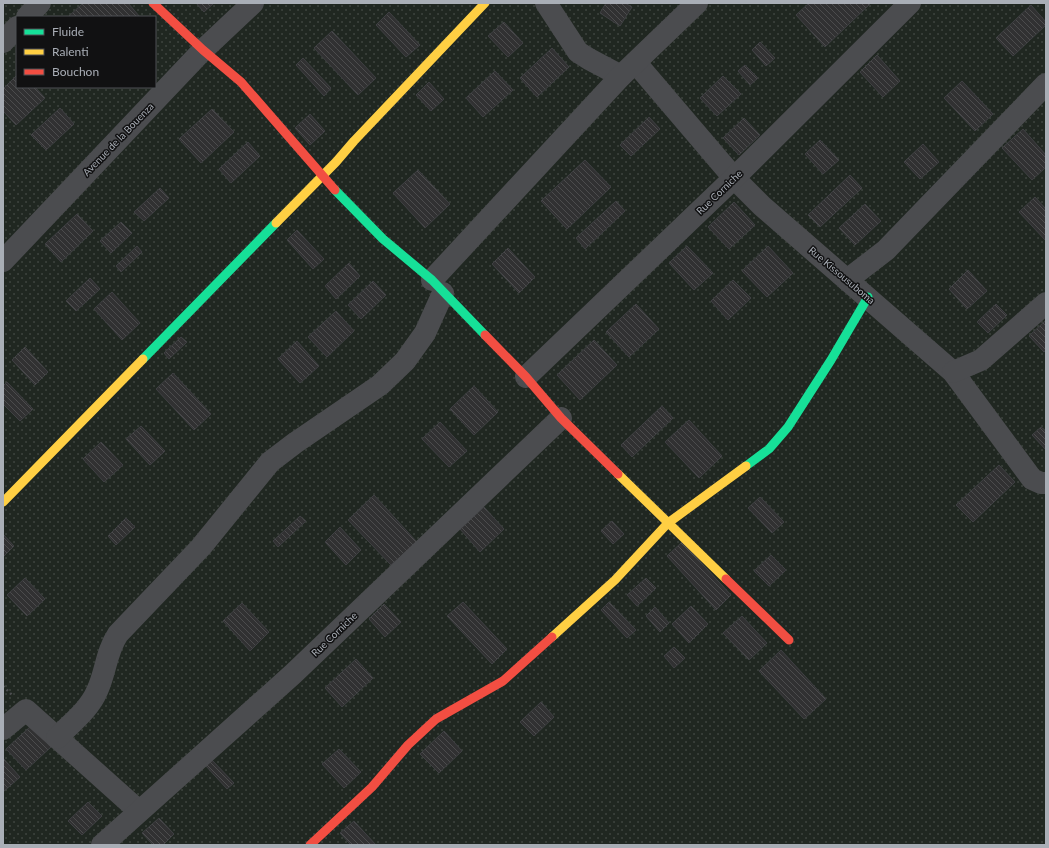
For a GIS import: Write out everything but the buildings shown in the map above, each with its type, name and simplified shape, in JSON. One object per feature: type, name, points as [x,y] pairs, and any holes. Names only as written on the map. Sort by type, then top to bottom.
[{"type":"street","points":[[28,16],[40,3]]},
{"type":"street","points":[[153,3],[203,50],[241,82],[322,176],[383,239],[437,286],[526,377],[561,418],[789,640]]},
{"type":"street","name":"Avenue de la Bouenza","points":[[3,261],[203,50],[253,3]]},
{"type":"street","points":[[3,502],[336,162],[354,140],[485,3]]},
{"type":"street","name":"Rue Kissousuboma","points":[[546,3],[578,52],[589,59],[628,69],[762,206],[954,372],[1032,479],[1040,483],[1046,483]]},
{"type":"street","points":[[57,738],[88,706],[96,692],[112,642],[118,634],[201,547],[270,462],[295,443],[380,386],[405,361],[425,333],[437,286],[628,69],[696,3]]},
{"type":"street","name":"Rue Corniche","points":[[526,377],[734,178],[910,3]]},
{"type":"street","points":[[3,42],[16,28]]},
{"type":"street","points":[[847,280],[886,250],[1046,84]]},
{"type":"street","points":[[310,845],[372,787],[408,745],[436,719],[503,681],[614,580],[668,523],[769,448],[788,427],[831,360],[868,297]]},
{"type":"street","points":[[954,372],[981,360],[1046,303]]},
{"type":"street","name":"Rue Corniche","points":[[102,845],[293,674],[561,418]]},
{"type":"street","points":[[3,729],[26,710],[139,811]]},
{"type":"shaded area","points":[[3,3],[1046,3],[1046,845],[3,845]]},
{"type":"traffic: fast","points":[[335,190],[383,239],[432,280],[485,335]]},
{"type":"traffic: fast","points":[[143,359],[276,223]]},
{"type":"traffic: fast","points":[[746,466],[769,449],[788,427],[831,360],[868,297]]},
{"type":"traffic: slow","points":[[276,223],[336,162],[354,141],[485,3]]},
{"type":"traffic: slow","points":[[3,502],[143,359]]},
{"type":"traffic: slow","points":[[552,637],[615,580],[668,523],[746,466]]},
{"type":"traffic: slow","points":[[618,474],[726,579]]},
{"type":"traffic: jam","points":[[153,3],[203,50],[241,82],[335,190]]},
{"type":"traffic: jam","points":[[485,335],[526,377],[561,418],[618,474]]},
{"type":"traffic: jam","points":[[726,579],[789,640]]},
{"type":"traffic: jam","points":[[310,845],[372,787],[408,745],[436,719],[503,681],[552,637]]}]
